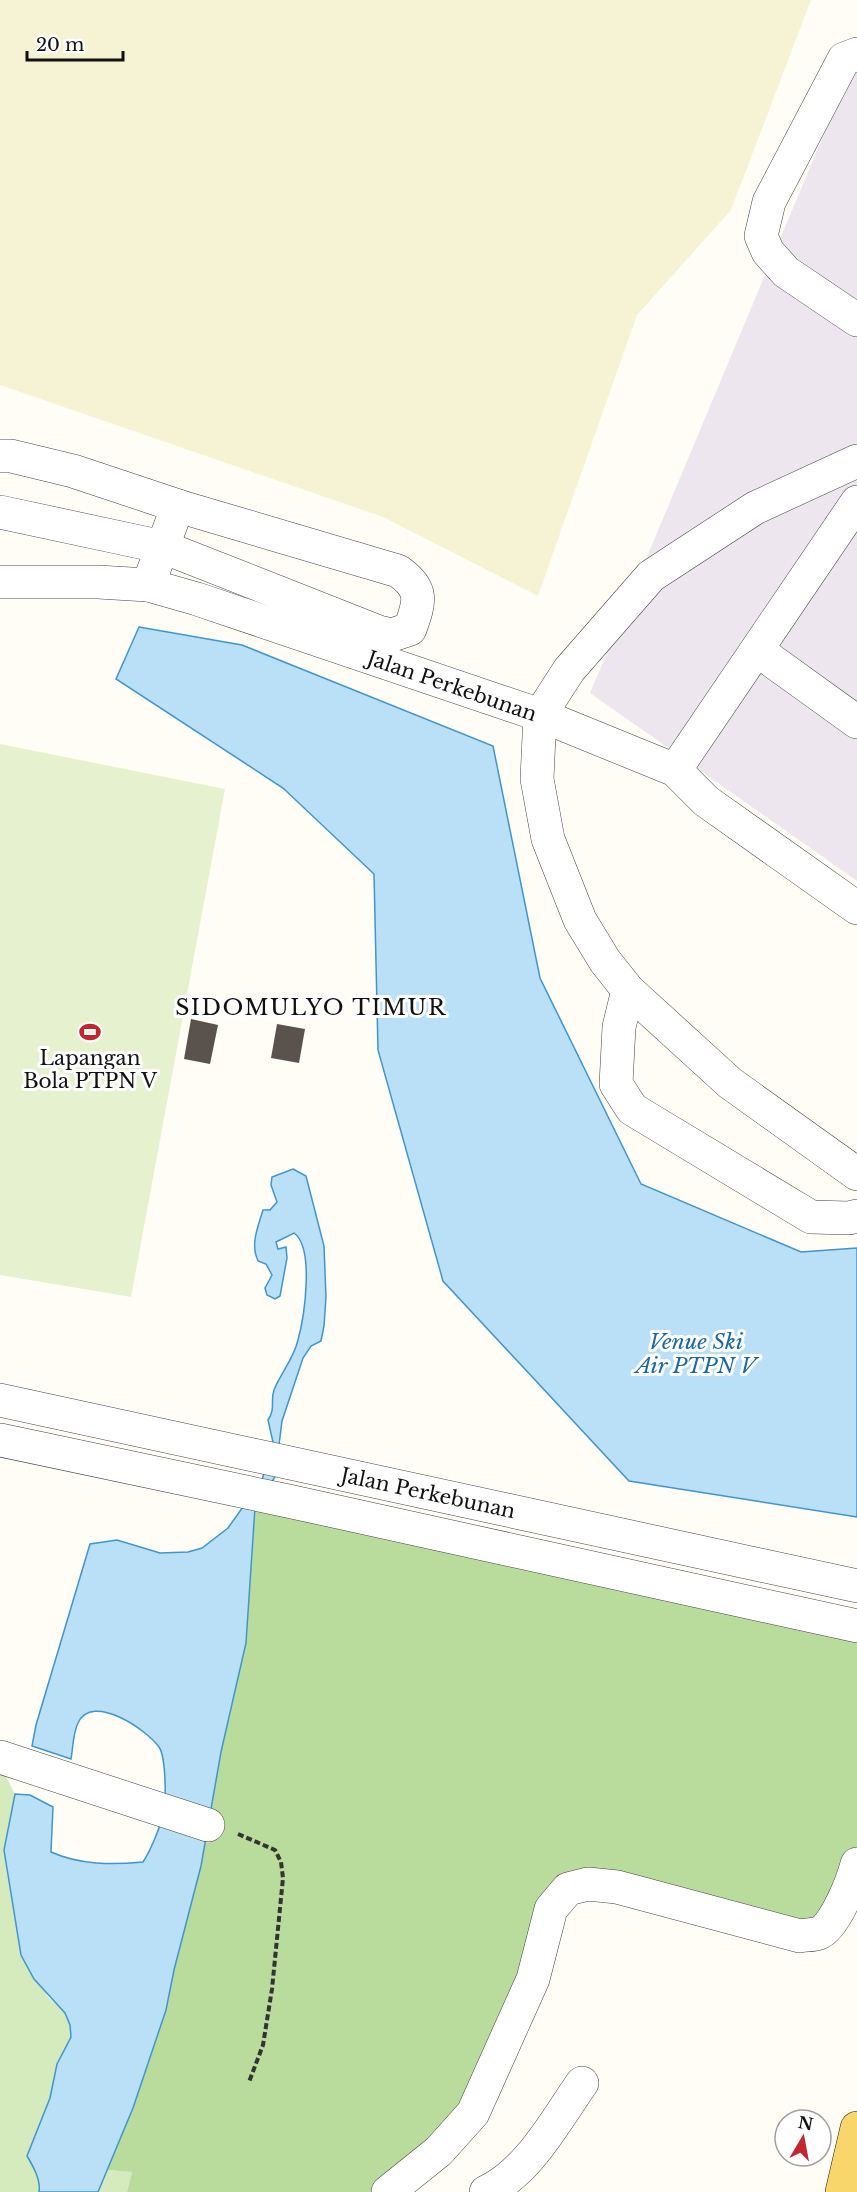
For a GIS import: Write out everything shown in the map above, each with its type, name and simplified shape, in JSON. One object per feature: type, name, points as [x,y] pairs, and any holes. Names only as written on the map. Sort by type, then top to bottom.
[{"type":"main road","points":[[842,2192],[857,2128]]},
{"type":"street","points":[[857,54],[844,59],[770,202],[761,236],[768,252],[786,272],[857,320]]},
{"type":"street","points":[[0,456],[11,456],[73,471],[178,506],[398,571],[413,581],[418,598],[410,629],[392,635],[379,632],[163,547],[0,512]]},
{"type":"street","points":[[857,461],[755,508],[651,576],[569,670],[540,715],[537,779],[548,839],[580,920],[605,961],[628,990],[730,1083],[857,1174]]},
{"type":"street","points":[[675,770],[857,502]]},
{"type":"street","points":[[148,585],[178,506]]},
{"type":"street","name":"Jalan Perkebunan","points":[[0,582],[98,582],[148,585],[540,715],[675,770],[706,801],[857,908]]},
{"type":"street","points":[[757,650],[857,722]]},
{"type":"street","points":[[628,990],[619,1027],[616,1084],[633,1108],[812,1217],[849,1218],[857,1216]]},
{"type":"street","name":"Jalan Perkebunan","points":[[0,1400],[857,1586]]},
{"type":"street","name":"Jalan Perkebunan","points":[[0,1440],[857,1626]]},
{"type":"street","points":[[375,1520],[380,1483]]},
{"type":"street","points":[[0,1757],[208,1825]]},
{"type":"street","points":[[388,2192],[439,2151],[473,2113],[533,1979],[551,1909],[568,1889],[588,1884],[617,1887],[800,1936],[820,1933],[830,1924],[855,1873],[857,1864]]},
{"type":"street","points":[[486,2192],[501,2185],[527,2160],[582,2083]]},
{"type":"path","points":[[208,1825],[244,1836],[275,1850],[281,1862],[284,1878],[265,2034],[249,2082]]},
{"type":"shaded area","points":[[0,0],[811,0],[731,210],[637,315],[538,596],[383,517],[0,385]]},
{"type":"shaded area","points":[[857,55],[857,881],[590,693]]},
{"type":"green space","name":"Lapangan Bola PTPN V","points":[[0,744],[225,789],[131,1297],[0,1275]]},
{"type":"green space","points":[[255,1507],[857,1626],[857,1864],[830,1924],[568,1889],[473,2113],[388,2192],[127,2192],[132,2172],[107,2170],[133,2108],[166,2010],[201,1866],[221,1752],[246,1643]]},
{"type":"green space","points":[[0,1771],[4,1773],[15,1794],[4,1850],[21,1955],[48,1997],[65,2013],[70,2025],[71,2037],[57,2064],[50,2098],[27,2156],[38,2178],[39,2192],[0,2192]]},
{"type":"green space","points":[[107,2170],[132,2172],[127,2192],[98,2192]]},
{"type":"water","name":"Venue Ski Air PTPN V","points":[[139,627],[242,645],[493,746],[540,978],[641,1184],[801,1252],[857,1248],[857,1517],[629,1481],[443,1281],[378,1050],[374,874],[283,788],[116,679]]},
{"type":"water","points":[[293,1169],[306,1176],[324,1246],[326,1297],[324,1326],[321,1341],[311,1346],[303,1358],[282,1421],[275,1477],[255,1507],[246,1643],[221,1752],[201,1866],[166,2010],[133,2108],[98,2192],[39,2192],[38,2178],[27,2156],[50,2098],[57,2064],[71,2037],[70,2025],[65,2013],[34,1979],[21,1955],[4,1850],[15,1794],[30,1795],[53,1807],[51,1852],[96,1863],[120,1864],[143,1862],[152,1844],[164,1811],[165,1788],[161,1752],[153,1740],[119,1717],[107,1712],[95,1711],[85,1714],[78,1723],[71,1759],[32,1746],[36,1725],[90,1544],[117,1540],[160,1553],[188,1552],[202,1548],[228,1528],[262,1480],[273,1442],[268,1420],[272,1412],[273,1394],[294,1353],[300,1330],[305,1300],[306,1268],[300,1241],[294,1233],[276,1242],[278,1249],[286,1247],[287,1258],[280,1296],[275,1299],[267,1295],[265,1288],[272,1275],[266,1264],[258,1261],[255,1242],[263,1210],[270,1210],[277,1202],[271,1185],[272,1177]]},
{"type":"building","points":[[191,1019],[218,1025],[210,1064],[184,1059]]},
{"type":"building","points":[[277,1024],[305,1029],[299,1063],[271,1058]]},
{"type":"place","name":"Lapangan Bola PTPN V","points":[[90,1032]]},
{"type":"district","name":"SIDOMULYO TIMUR","points":[[311,1007]]}]
